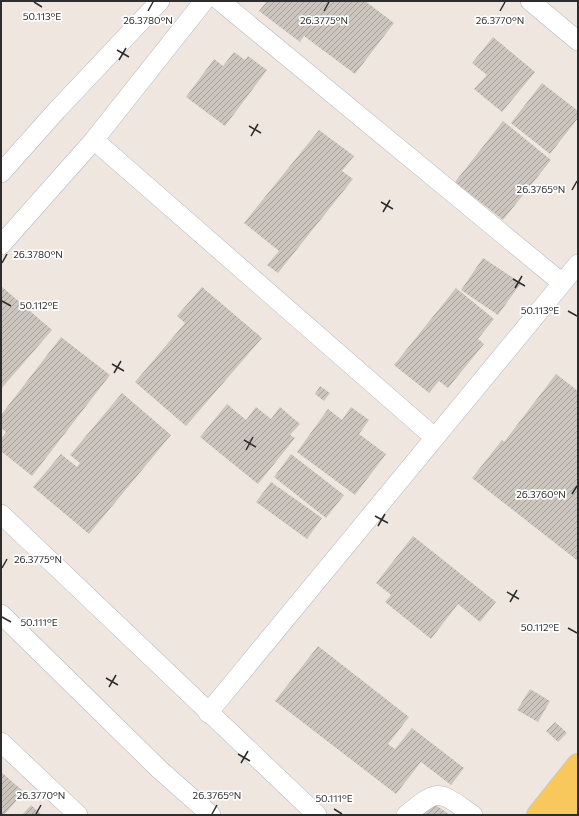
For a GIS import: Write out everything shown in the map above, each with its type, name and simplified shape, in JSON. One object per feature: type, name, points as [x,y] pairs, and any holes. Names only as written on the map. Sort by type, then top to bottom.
[{"type":"main road","points":[[538,815],[578,765]]},
{"type":"main road","points":[[563,815],[578,794]]},
{"type":"street","points":[[1,173],[57,110],[160,1]]},
{"type":"street","points":[[1,244],[94,140],[204,1]]},
{"type":"street","points":[[220,1],[562,283]]},
{"type":"street","points":[[530,1],[578,41]]},
{"type":"street","points":[[94,140],[434,437]]},
{"type":"street","points":[[208,712],[578,264]]},
{"type":"street","points":[[1,514],[317,815]]},
{"type":"street","points":[[1,614],[160,770],[211,815]]},
{"type":"street","points":[[1,742],[78,815]]},
{"type":"street","points":[[406,815],[427,797],[437,794],[448,798],[473,815]]},
{"type":"building","points":[[267,1],[365,1],[394,23],[355,74],[304,36],[300,42],[259,11]]},
{"type":"building","points":[[493,37],[535,72],[502,112],[474,89],[487,75],[472,63]]},
{"type":"building","points":[[234,52],[245,60],[248,56],[267,70],[225,126],[186,97],[214,59],[223,66]]},
{"type":"building","points":[[542,83],[578,111],[578,118],[550,154],[511,123]]},
{"type":"building","points":[[503,121],[551,160],[503,220],[455,182]]},
{"type":"building","points":[[319,130],[354,156],[342,171],[353,179],[278,273],[267,265],[279,251],[244,223]]},
{"type":"building","points":[[483,258],[521,283],[498,315],[461,290]]},
{"type":"building","points":[[1,286],[52,330],[1,389]]},
{"type":"building","points":[[202,287],[262,338],[186,426],[135,382],[185,323],[177,316]]},
{"type":"building","points":[[456,288],[494,319],[478,339],[484,344],[448,388],[439,381],[429,393],[394,365]]},
{"type":"building","points":[[61,337],[110,375],[32,476],[1,451],[1,439],[6,432],[1,428],[1,415]]},
{"type":"building","points":[[556,374],[578,391],[578,561],[472,478],[502,440],[504,442]]},
{"type":"building","points":[[320,386],[330,393],[324,401],[315,394]]},
{"type":"building","points":[[122,393],[171,435],[89,534],[33,487],[61,454],[77,467],[80,463],[70,455]]},
{"type":"building","points":[[227,404],[246,420],[256,407],[271,419],[280,407],[300,424],[290,435],[295,438],[258,484],[200,437]]},
{"type":"building","points":[[351,407],[369,420],[359,434],[386,454],[355,495],[297,452],[328,409],[342,420]]},
{"type":"building","points":[[291,454],[344,495],[326,518],[274,477]]},
{"type":"building","points":[[271,482],[322,518],[307,539],[256,502]]},
{"type":"building","points":[[413,536],[496,602],[480,622],[458,604],[431,639],[385,602],[391,595],[376,583]]},
{"type":"building","points":[[318,646],[409,717],[388,744],[395,749],[412,728],[464,768],[451,785],[421,762],[396,794],[275,701]]},
{"type":"building","points":[[530,689],[550,701],[538,722],[517,710]]},
{"type":"building","points":[[555,722],[567,733],[558,742],[546,731]]},
{"type":"building","points":[[1,772],[24,792],[4,815],[1,815]]},
{"type":"building","points":[[430,801],[450,815],[420,815]]},
{"type":"building","points":[[31,805],[42,815],[22,815]]}]
